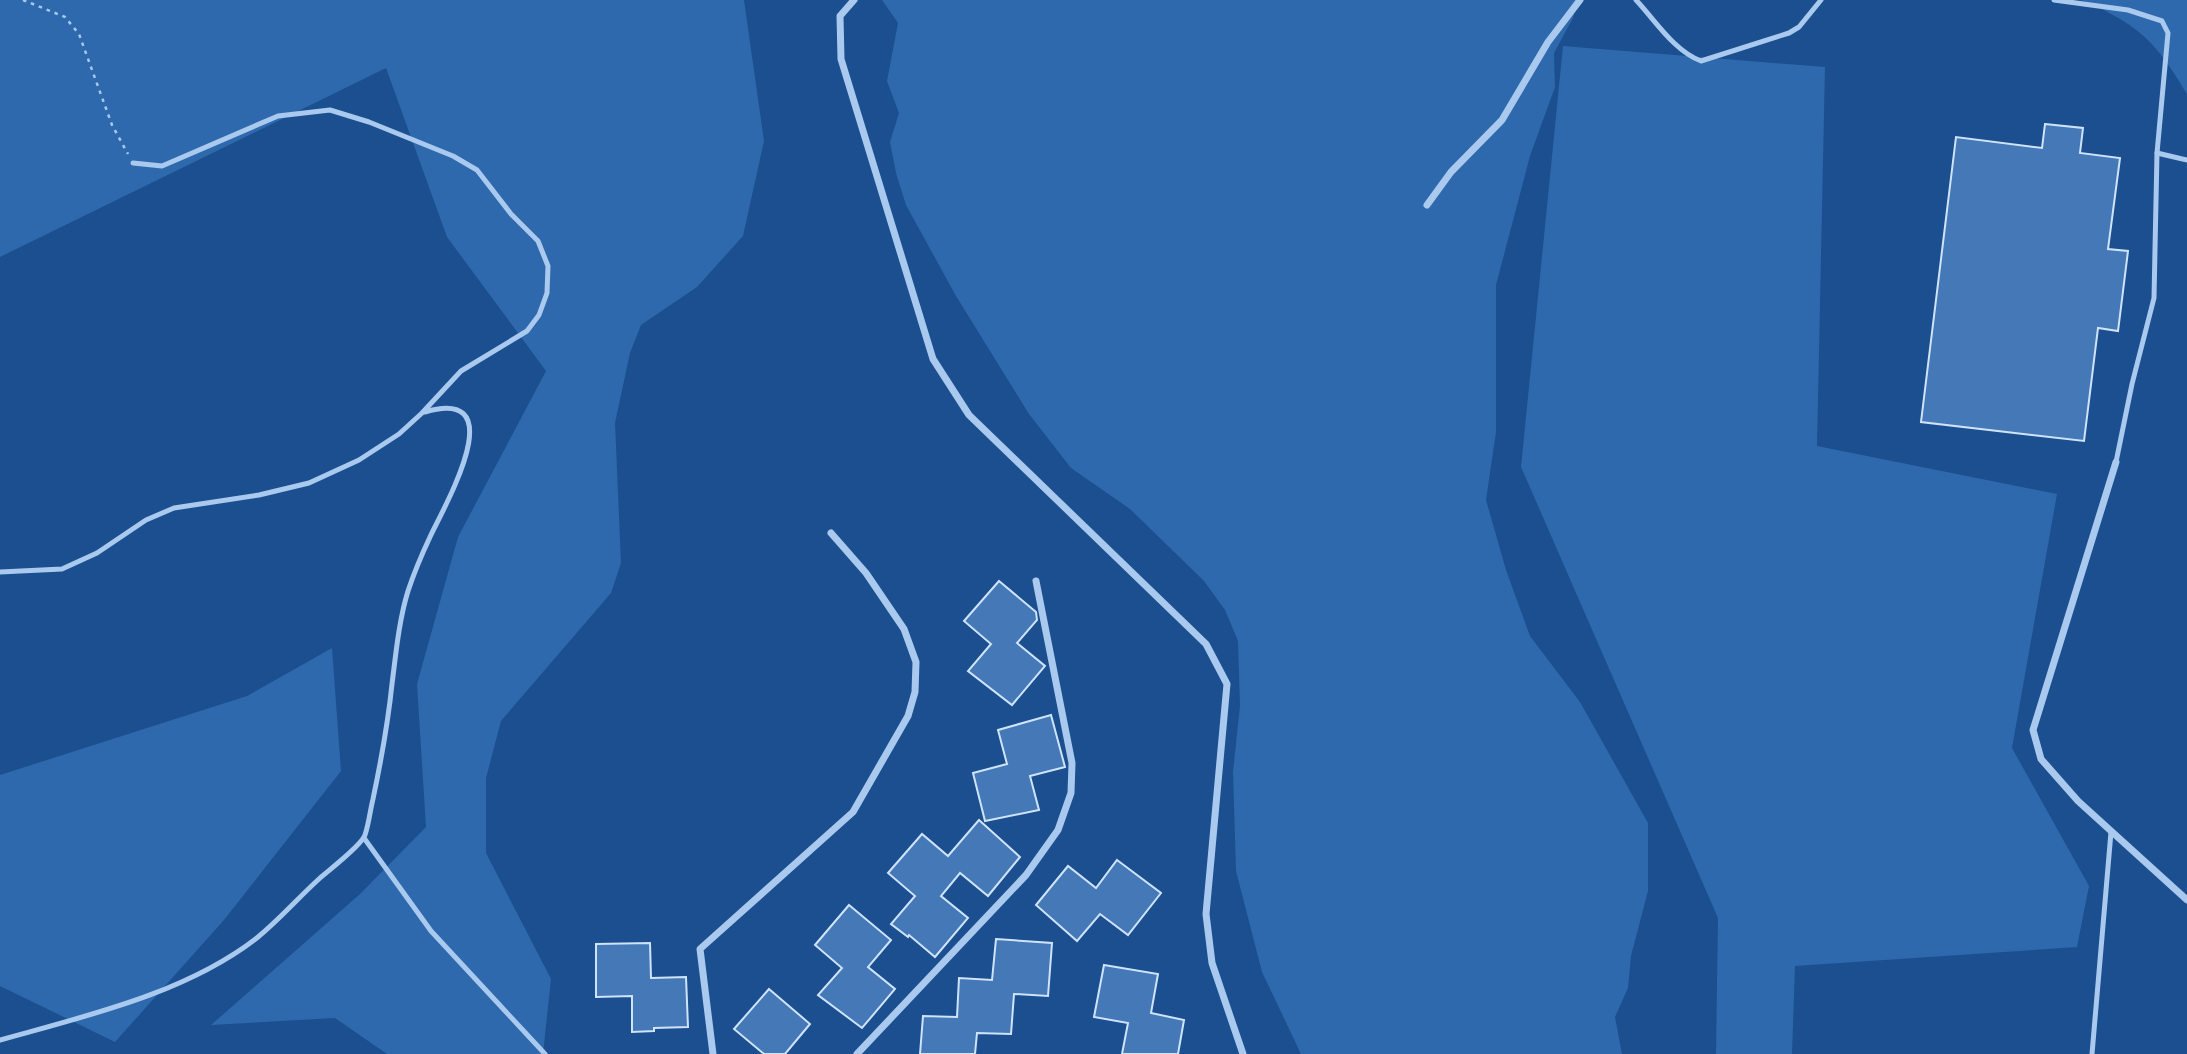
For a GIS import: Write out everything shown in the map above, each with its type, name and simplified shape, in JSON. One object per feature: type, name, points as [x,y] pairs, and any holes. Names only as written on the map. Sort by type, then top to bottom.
[{"type":"street","points":[[854,0],[840,16],[841,59],[933,359],[969,415],[1206,644],[1227,684],[1206,914],[1212,963],[1244,1054]]},
{"type":"street","points":[[1427,205],[1451,172],[1502,120],[1548,42],[1580,0]]},
{"type":"street","points":[[2116,462],[2033,730],[2041,759],[2078,802],[2187,900]]},
{"type":"street","points":[[713,1054],[700,948],[853,812],[908,716],[915,692],[916,662],[904,629],[866,573],[831,533]]},
{"type":"street","points":[[857,1054],[1026,875],[1058,830],[1071,793],[1072,763],[1036,581]]},
{"type":"lane","points":[[1636,0],[1680,48],[1691,58],[1700,61],[1789,33],[1800,27],[1821,0]]},
{"type":"lane","points":[[2054,0],[2128,10],[2162,21],[2168,33],[2157,153],[2154,298],[2116,462]]},
{"type":"lane","points":[[0,572],[62,569],[97,553],[146,520],[174,508],[259,495],[309,483],[359,460],[399,434],[461,371],[527,331],[539,315],[547,293],[548,266],[538,242],[511,214],[477,170],[443,152],[369,122],[330,110],[278,116],[162,166],[134,163]]},
{"type":"lane","points":[[2157,153],[2187,160]]},
{"type":"lane","points":[[0,1040],[147,996],[184,981],[258,936],[364,838],[385,743],[397,643],[408,591],[469,449],[471,430],[469,420],[462,412],[439,408],[422,413]]},
{"type":"lane","points":[[2092,1054],[2111,832]]},
{"type":"lane","points":[[364,838],[431,931],[545,1054]]},
{"type":"path","points":[[23,0],[65,17],[79,34],[112,125],[134,163]]},
{"type":"shaded area","points":[[0,0],[744,0],[764,141],[743,236],[697,287],[641,325],[630,353],[615,423],[621,563],[611,593],[501,721],[486,778],[486,853],[551,979],[543,1054],[387,1054],[335,1018],[211,1025],[360,894],[426,827],[417,684],[458,537],[546,371],[447,237],[386,68],[0,257]]},
{"type":"shaded area","points":[[882,0],[1577,0],[1573,18],[1554,53],[1555,87],[1530,156],[1496,285],[1496,432],[1486,500],[1506,570],[1530,636],[1580,702],[1648,823],[1648,891],[1631,956],[1628,988],[1615,1017],[1622,1054],[1301,1054],[1262,972],[1236,871],[1233,772],[1240,706],[1238,641],[1225,610],[1204,581],[1130,509],[1071,468],[1029,414],[956,296],[906,205],[896,173],[890,142],[899,113],[887,81],[898,23]]},
{"type":"shaded area","points":[[2080,0],[2187,0],[2187,94],[2164,58],[2136,30],[2100,8]]},
{"type":"shaded area","points":[[1563,46],[1825,67],[1817,446],[2057,494],[2012,748],[2089,886],[2077,947],[1795,966],[1792,1054],[1716,1054],[1718,918],[1521,467]]},
{"type":"shaded area","points":[[332,648],[341,771],[224,920],[115,1042],[0,986],[0,775],[247,696]]},
{"type":"building","points":[[2045,124],[2083,128],[2080,153],[2120,158],[2108,249],[2128,251],[2118,331],[2098,328],[2084,441],[1921,422],[1956,137],[2042,148]]},
{"type":"building","points":[[999,581],[1036,612],[1037,620],[1017,643],[1045,666],[1012,705],[968,671],[991,644],[964,621]]},
{"type":"building","points":[[1051,715],[1065,767],[1030,776],[1039,810],[985,821],[973,773],[1007,764],[998,730]]},
{"type":"building","points":[[979,820],[1020,857],[988,896],[960,873],[941,896],[968,918],[935,957],[891,924],[915,896],[888,873],[922,834],[948,856]]},
{"type":"building","points":[[1117,860],[1161,893],[1128,935],[1100,914],[1077,941],[1036,905],[1068,866],[1096,888]]},
{"type":"building","points":[[849,905],[891,940],[868,967],[895,989],[862,1028],[818,995],[842,968],[815,945]]},
{"type":"building","points":[[996,939],[1052,943],[1048,996],[1014,994],[1011,1034],[977,1033],[975,1054],[920,1054],[923,1016],[957,1017],[959,978],[992,980]]},
{"type":"building","points":[[650,943],[651,978],[686,977],[688,1027],[632,1032],[632,996],[596,997],[596,944]]},
{"type":"building","points":[[1104,965],[1158,974],[1151,1013],[1184,1020],[1178,1054],[1122,1054],[1128,1023],[1094,1017]]},
{"type":"building","points":[[769,989],[810,1024],[785,1054],[764,1054],[734,1029]]}]
